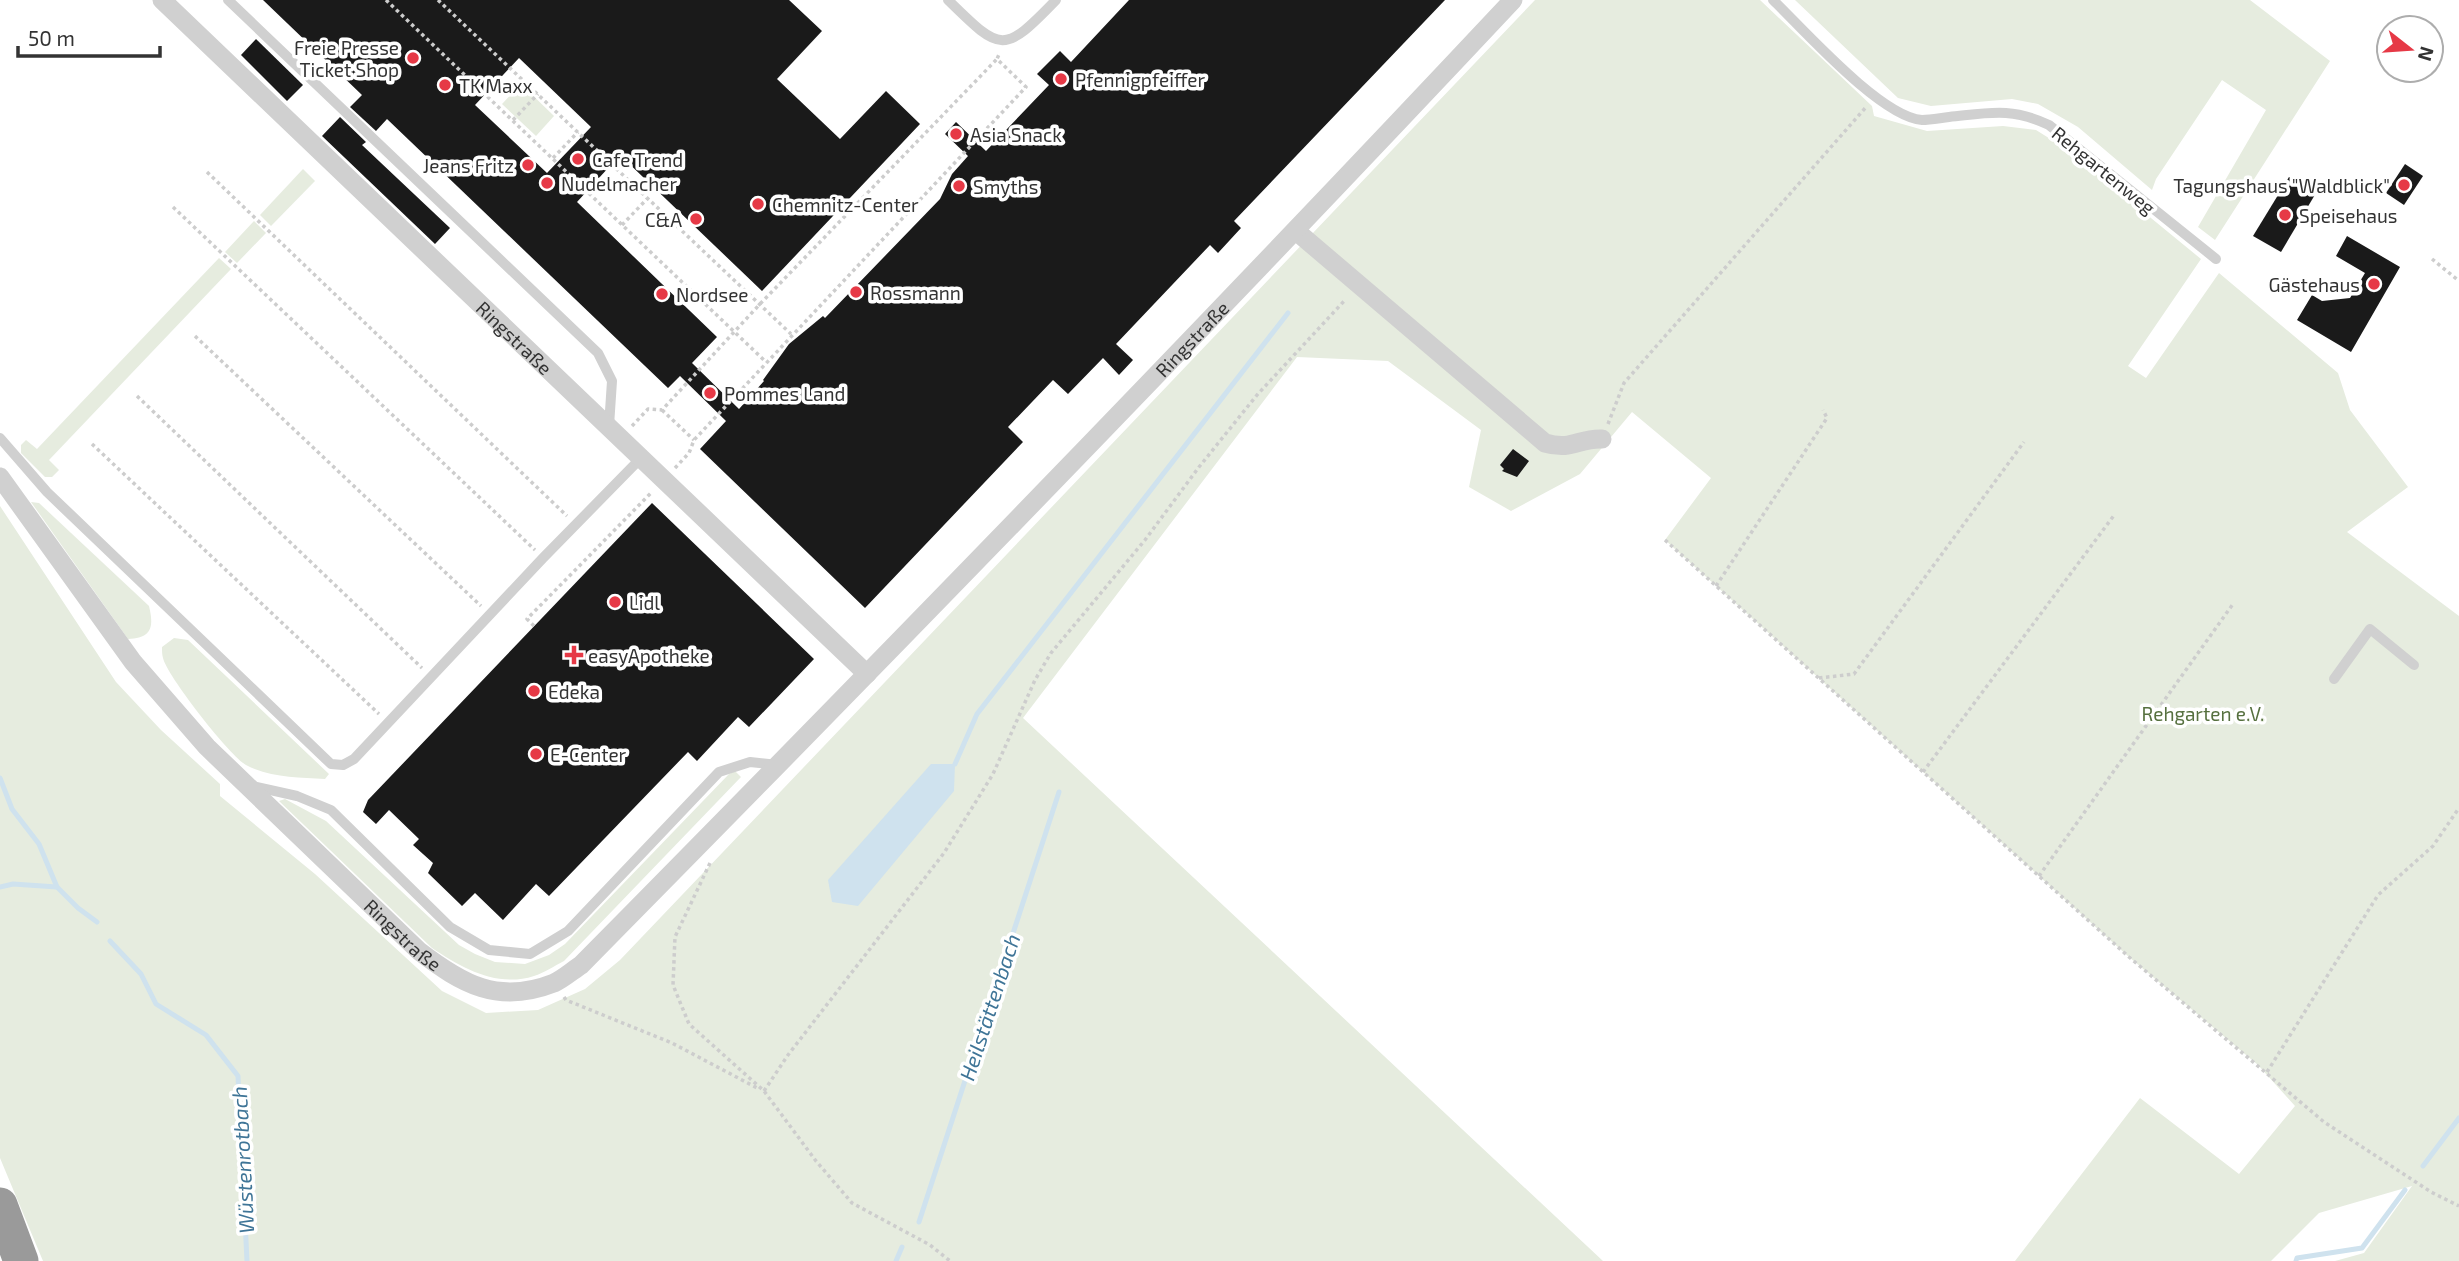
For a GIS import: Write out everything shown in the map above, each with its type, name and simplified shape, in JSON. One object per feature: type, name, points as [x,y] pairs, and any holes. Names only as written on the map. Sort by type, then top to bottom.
[{"type":"highway","points":[[0,1205],[22,1261]]},
{"type":"street","name":"Ringstraße","points":[[162,0],[867,674]]},
{"type":"street","name":"Ringstraße","points":[[0,477],[133,662],[207,747],[419,951],[450,974],[474,986],[505,992],[530,990],[556,983],[581,965],[867,674],[1296,231],[1513,0]]},
{"type":"street","points":[[1296,231],[1545,443],[1558,447],[1574,445],[1590,438],[1602,439]]},
{"type":"lane","points":[[228,0],[598,353],[612,382],[615,432]]},
{"type":"lane","points":[[948,0],[980,32],[1006,41],[1028,29],[1056,0]]},
{"type":"lane","name":"Rehgartenweg","points":[[1773,0],[1875,98],[1896,112],[1921,120],[2002,112],[2026,115],[2049,125],[2216,259]]},
{"type":"lane","points":[[0,439],[47,492],[331,764],[343,765],[354,759],[641,458]]},
{"type":"lane","points":[[2334,679],[2370,629],[2414,665]]},
{"type":"lane","points":[[245,784],[297,796],[331,810],[450,927],[489,950],[530,954],[568,931],[719,772],[750,762],[778,765]]},
{"type":"path","points":[[386,0],[766,362]]},
{"type":"path","points":[[438,0],[791,334],[1026,87],[997,60]]},
{"type":"path","points":[[662,410],[760,304],[997,60],[1006,41]]},
{"type":"path","points":[[512,121],[538,94]]},
{"type":"path","points":[[1602,439],[1624,383],[1875,98]]},
{"type":"path","points":[[552,159],[578,132]]},
{"type":"path","points":[[207,172],[576,524]]},
{"type":"path","points":[[622,225],[648,198]]},
{"type":"path","points":[[173,207],[543,558]]},
{"type":"path","points":[[2432,259],[2459,281]]},
{"type":"path","points":[[764,1091],[944,853],[993,774],[1035,680],[1051,653],[1145,540],[1257,395],[1360,285]]},
{"type":"path","points":[[195,336],[490,614]]},
{"type":"path","points":[[137,397],[431,676]]},
{"type":"path","points":[[615,432],[648,409],[662,410],[694,440]]},
{"type":"path","points":[[1716,586],[1826,418],[1823,410]]},
{"type":"path","points":[[1818,678],[1854,674],[2024,442]]},
{"type":"path","points":[[92,444],[387,722]]},
{"type":"path","points":[[1923,772],[2115,514]]},
{"type":"path","points":[[1665,540],[2129,957],[2324,1122],[2431,1192],[2459,1206]]},
{"type":"path","points":[[2039,876],[2233,604]]},
{"type":"path","points":[[2267,1072],[2378,895],[2433,846],[2459,807]]},
{"type":"path","points":[[706,839],[714,855],[675,937],[673,985],[689,1024],[764,1091],[816,1161],[852,1203],[930,1245],[950,1261]]},
{"type":"path","points":[[556,983],[566,1000],[672,1043],[764,1091]]},
{"type":"green space","name":"Rehgarten e.V.","points":[[1535,0],[1760,0],[1872,106],[1874,116],[1927,131],[2003,126],[2036,130],[2068,150],[2201,259],[2128,366],[2146,378],[2219,273],[2338,373],[2350,410],[2408,487],[2347,532],[2459,616],[2459,1261],[2335,1261],[2364,1253],[2412,1186],[2319,1213],[2271,1261],[2015,1261],[2140,1098],[2239,1174],[2295,1106],[2258,1065],[2129,957],[1665,540],[1711,478],[1632,412],[1580,474],[1511,511],[1469,487],[1481,430],[1388,361],[1297,357],[1023,718],[1603,1261],[43,1261],[0,1158],[0,506],[116,682],[161,730],[220,784],[220,796],[315,874],[442,991],[486,1013],[538,1010],[585,989],[620,960]]},
{"type":"green space","points":[[1795,0],[2250,0],[2330,61],[2215,240],[2198,227],[2266,110],[2222,80],[2156,179],[2152,190],[2078,127],[2038,104],[2012,99],[1931,106],[1898,98]]},
{"type":"green space","points":[[521,84],[554,116],[536,136],[502,104]]},
{"type":"green space","points":[[303,169],[315,181],[271,226],[260,215]]},
{"type":"green space","points":[[254,221],[266,233],[237,263],[225,252]]},
{"type":"green space","points":[[219,258],[231,269],[49,460],[59,470],[52,477],[45,477],[21,453],[21,445],[26,440],[37,449]]},
{"type":"green space","points":[[31,502],[39,503],[149,606],[151,625],[147,634],[128,639]]},
{"type":"green space","points":[[174,638],[188,640],[329,774],[325,779],[265,772],[238,759],[200,715],[167,667],[162,647]]},
{"type":"green space","points":[[735,771],[741,777],[564,961],[538,975],[520,979],[493,978],[480,974],[432,948],[279,801],[285,799],[326,821],[459,945],[495,962],[525,964],[549,955],[565,944],[729,774]]},
{"type":"water","points":[[931,764],[955,764],[954,791],[858,906],[832,902],[828,880]]},
{"type":"building","points":[[263,0],[789,0],[822,31],[777,79],[840,139],[886,91],[920,124],[762,291],[620,155],[577,202],[717,337],[692,363],[739,409],[764,381],[789,344],[823,316],[825,318],[940,199],[952,174],[968,156],[945,134],[956,122],[986,151],[1049,85],[1037,74],[1060,51],[1071,62],[1129,0],[1445,0],[1234,221],[1241,228],[1218,253],[1210,245],[1116,344],[1133,360],[1119,375],[1103,358],[1068,394],[1053,380],[1008,427],[1023,442],[865,608],[700,449],[726,421],[680,376],[668,388],[387,119],[376,131],[350,107],[362,95]],"holes":[[[519,58],[591,127],[547,173],[475,105]]]},
{"type":"building","points":[[256,39],[303,85],[287,101],[241,55]]},
{"type":"building","points":[[340,117],[366,142],[362,145],[450,228],[435,244],[322,136]]},
{"type":"building","name":"Tagungshaus \"Waldblick\"","points":[[2405,164],[2423,176],[2404,205],[2386,193]]},
{"type":"building","name":"Speisehaus","points":[[2289,177],[2316,193],[2281,252],[2253,236]]},
{"type":"building","name":"Gästehaus","points":[[2347,236],[2400,267],[2351,352],[2297,320],[2312,295],[2322,301],[2350,298],[2365,273],[2336,256]]},
{"type":"building","points":[[1513,449],[1529,461],[1517,477],[1502,471],[1504,469],[1500,465]]},
{"type":"building","name":"E-Center","points":[[652,503],[814,659],[749,727],[738,717],[697,761],[688,752],[549,896],[536,884],[503,920],[475,893],[462,906],[428,873],[433,863],[413,845],[419,839],[389,810],[376,824],[363,812],[368,800]]},
{"type":"waterway","points":[[955,764],[977,714],[1288,313]]},
{"type":"waterway","points":[[0,778],[12,809],[39,844],[57,887],[97,922]]},
{"type":"waterway","name":"Heilstättenbach","points":[[919,1222],[1059,792]]},
{"type":"waterway","points":[[0,887],[13,884],[57,887]]},
{"type":"waterway","name":"Wüstenrotbach","points":[[110,941],[141,974],[156,1004],[206,1035],[238,1076],[247,1261]]},
{"type":"waterway","points":[[2423,1166],[2459,1118]]},
{"type":"waterway","points":[[2296,1261],[2297,1258],[2362,1248],[2405,1190]]},
{"type":"waterway","name":"Heilstättenbach","points":[[896,1261],[902,1247]]},
{"type":"place","name":"Freie Presse Ticket Shop","points":[[413,58]]},
{"type":"place","name":"Pfennigpfeiffer","points":[[1061,79]]},
{"type":"place","name":"TK Maxx","points":[[445,85]]},
{"type":"place","name":"Asia Snack","points":[[956,134]]},
{"type":"place","name":"Cafe Trend","points":[[578,159]]},
{"type":"place","name":"Jeans Fritz","points":[[528,165]]},
{"type":"place","name":"Nudelmacher","points":[[547,183]]},
{"type":"place","name":"Tagungshaus \"Waldblick\"","points":[[2404,185]]},
{"type":"place","name":"Smyths","points":[[959,186]]},
{"type":"place","name":"Chemnitz-Center","points":[[758,204]]},
{"type":"place","name":"Speisehaus","points":[[2285,215]]},
{"type":"place","name":"C&A","points":[[696,219]]},
{"type":"place","name":"Gästehaus","points":[[2374,284]]},
{"type":"place","name":"Rossmann","points":[[856,292]]},
{"type":"place","name":"Nordsee","points":[[662,294]]},
{"type":"place","name":"Pommes Land","points":[[710,393]]},
{"type":"place","name":"Lidl","points":[[615,602]]},
{"type":"place","name":"easyApotheke","points":[[574,655]]},
{"type":"place","name":"Edeka","points":[[534,691]]},
{"type":"place","name":"E-Center","points":[[536,754]]}]
